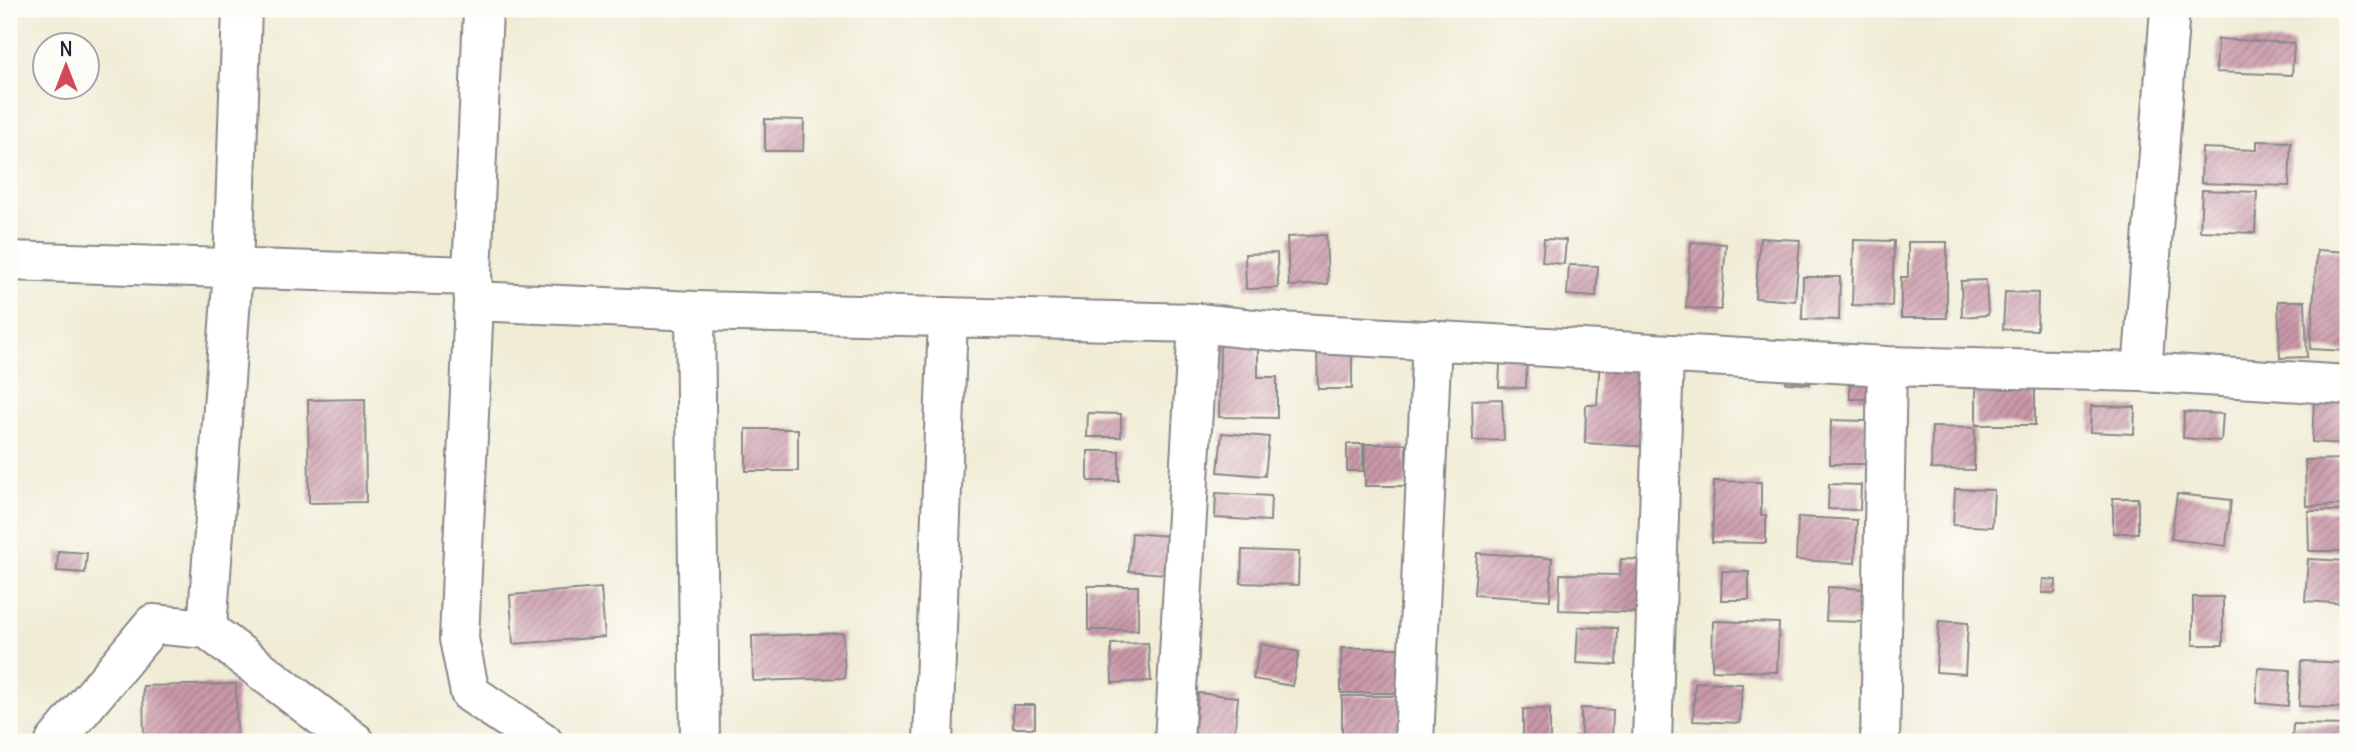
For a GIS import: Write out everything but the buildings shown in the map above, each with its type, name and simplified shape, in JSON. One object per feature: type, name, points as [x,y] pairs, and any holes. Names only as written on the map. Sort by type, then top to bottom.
[{"type":"street","points":[[207,629],[233,270],[242,9]]},
{"type":"street","points":[[483,9],[459,639],[470,693],[543,742]]},
{"type":"street","points":[[2142,372],[2170,9]]},
{"type":"street","points":[[9,261],[233,270],[473,289],[695,311],[1198,323],[1281,332],[1664,354],[1887,366],[2142,372],[2348,385]]},
{"type":"street","points":[[695,311],[700,742]]},
{"type":"street","points":[[933,742],[948,317]]},
{"type":"street","points":[[1174,742],[1198,323]]},
{"type":"street","points":[[1414,742],[1432,339]]},
{"type":"street","points":[[1652,742],[1664,354]]},
{"type":"street","points":[[1880,742],[1887,366]]},
{"type":"street","points":[[55,742],[153,624],[207,629],[355,742]]}]
